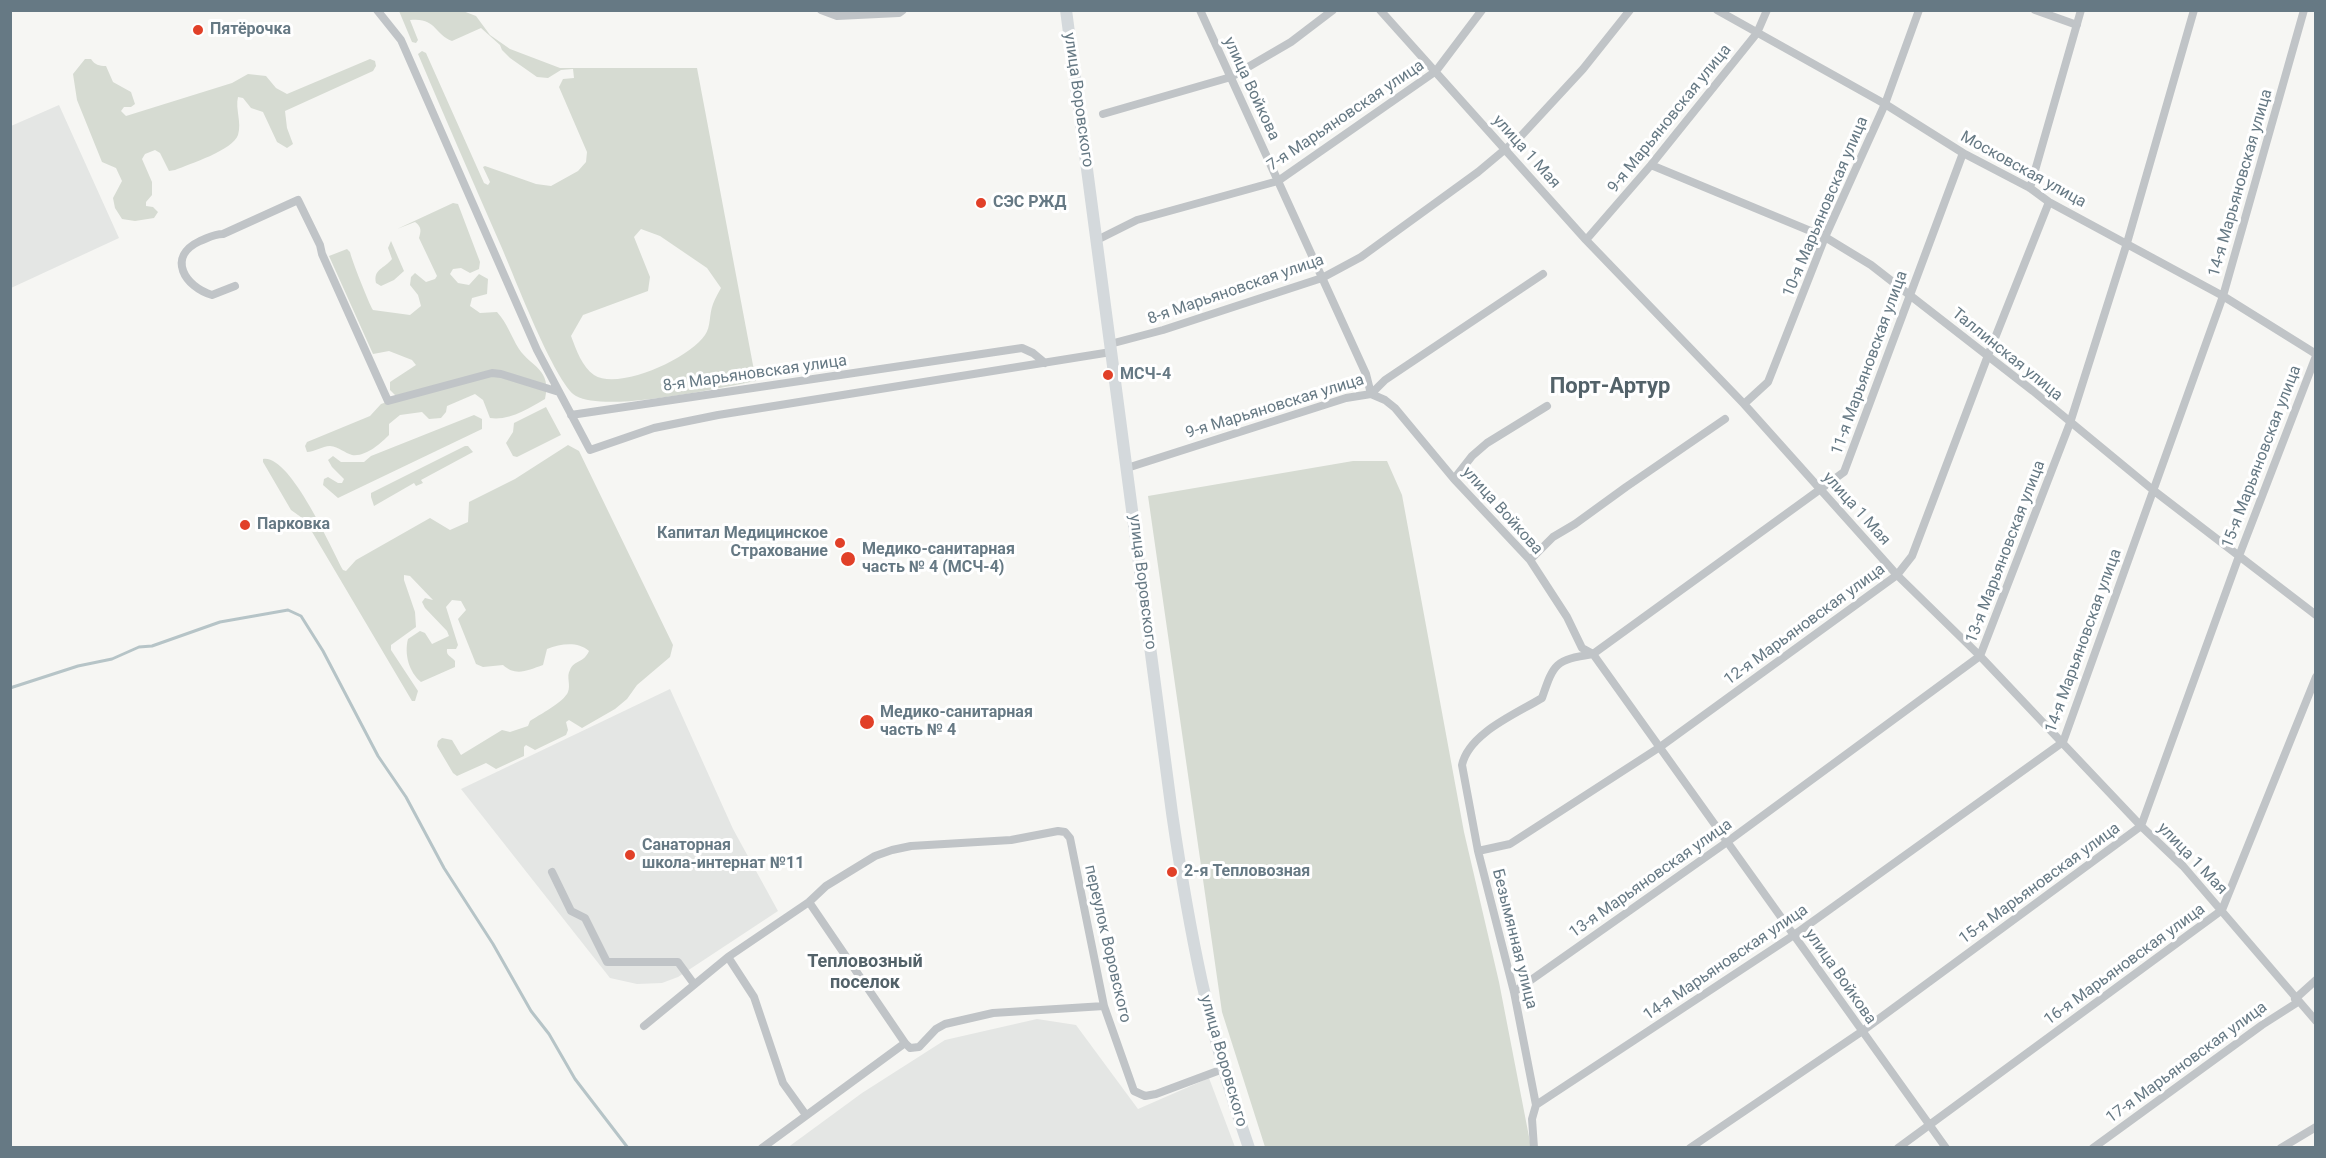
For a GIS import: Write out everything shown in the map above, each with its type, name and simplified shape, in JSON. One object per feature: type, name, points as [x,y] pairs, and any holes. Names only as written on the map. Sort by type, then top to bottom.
[{"type":"main road","name":"улица Воровского","points":[[1066,10],[1187,912],[1203,996],[1223,1070],[1249,1148]]},
{"type":"street","points":[[377,10],[401,40],[528,329],[571,415]]},
{"type":"street","points":[[821,10],[837,16],[899,13],[903,10]]},
{"type":"street","name":"улица Войкова","points":[[1200,10],[1366,374],[1371,394],[1385,399],[1395,408],[1455,479],[1530,560],[1567,617],[1582,648],[1593,654],[1946,1148]]},
{"type":"street","points":[[1103,114],[1231,77],[1291,42],[1333,10]]},
{"type":"street","name":"улица 1 Мая","points":[[1380,10],[1586,240],[1744,405],[1897,575],[2063,742],[2141,826],[2183,866],[2296,1001],[2316,1021]]},
{"type":"street","name":"7-я Марьяновская улица","points":[[1097,240],[1137,220],[1278,181],[1436,71],[1482,10]]},
{"type":"street","name":"8-я Марьяновская улица","points":[[1046,363],[1022,348],[571,415],[590,450],[654,429],[718,415],[1046,363],[1111,348],[1322,278],[1361,257],[1506,150],[1583,69],[1630,10]]},
{"type":"street","name":"Московская улица","points":[[1717,10],[1885,104],[1963,153],[2223,296],[2316,355]]},
{"type":"street","name":"9-я Марьяновская улица","points":[[1586,240],[1651,165],[1757,33],[1767,10]]},
{"type":"street","name":"10-я Марьяновская улица","points":[[1744,405],[1768,382],[1825,237],[1885,104],[1919,10]]},
{"type":"street","points":[[2035,10],[2077,25]]},
{"type":"street","points":[[2030,188],[2081,10]]},
{"type":"street","name":"13-я Марьяновская улица","points":[[1514,992],[1727,842],[1980,657],[2070,423],[2127,243],[2194,10]]},
{"type":"street","name":"14-я Марьяновская улица","points":[[1536,1105],[1794,935],[2063,742],[2223,296],[2304,10]]},
{"type":"street","name":"11-я Марьяновская улица","points":[[1570,658],[1593,654],[1844,472],[1963,153]]},
{"type":"street","name":"Таллинская улица","points":[[1651,165],[1825,237],[1871,265],[1987,358],[2033,391],[2153,490],[2316,615]]},
{"type":"street","points":[[234,286],[212,295],[203,292],[184,273],[182,266],[186,251],[191,245],[216,234],[223,234],[298,200],[388,400],[492,373],[559,392]]},
{"type":"street","name":"12-я Марьяновская улица","points":[[1478,851],[1510,844],[1660,747],[1897,575],[1912,556],[2049,201]]},
{"type":"street","name":"9-я Марьяновская улица","points":[[1127,468],[1346,398],[1371,394],[1385,380],[1543,274]]},
{"type":"street","name":"15-я Марьяновская улица","points":[[1690,1148],[1861,1032],[2141,826],[2239,556],[2316,355]]},
{"type":"street","points":[[1455,479],[1472,456],[1487,444],[1547,406]]},
{"type":"street","points":[[1530,560],[1552,537],[1575,524],[1725,419]]},
{"type":"street","points":[[1570,658],[1578,641]]},
{"type":"street","name":"Безымянная улица","points":[[1534,1148],[1532,1119],[1536,1105],[1514,992],[1478,851],[1462,765],[1465,753],[1476,740],[1542,698],[1546,681],[1553,670],[1570,658]]},
{"type":"street","name":"16-я Марьяновская улица","points":[[1898,1148],[2222,910],[2316,676]]},
{"type":"street","name":"переулок Воровского","points":[[809,902],[840,877],[875,856],[892,850],[911,846],[1011,840],[1058,831],[1065,832],[1070,838],[1104,1006],[1131,1084],[1139,1094],[1156,1094],[1223,1070]]},
{"type":"street","points":[[552,872],[571,911],[585,918],[607,962],[678,962],[694,984]]},
{"type":"street","points":[[645,1026],[728,957],[809,902],[910,1048],[914,1049],[945,1024],[993,1013],[1104,1006]]},
{"type":"street","points":[[728,957],[754,997],[783,1083],[806,1116]]},
{"type":"street","name":"17-я Марьяновская улица","points":[[2093,1148],[2296,1001],[2316,981]]},
{"type":"street","points":[[762,1148],[906,1043]]},
{"type":"street","points":[[2281,1148],[2316,1127]]},
{"type":"shaded area","points":[[399,11],[463,11],[476,16],[490,35],[510,49],[560,68],[697,68],[756,381],[637,401],[591,401],[576,396],[557,371],[535,327],[418,54],[422,51],[426,53],[484,183],[488,185],[490,182],[483,167],[485,166],[536,184],[551,186],[578,171],[586,162],[587,152],[559,87],[563,79],[574,78],[573,69],[561,70],[548,78],[537,77],[510,58],[500,45],[481,28],[452,41],[430,23],[410,20],[418,40],[416,43],[412,42]],"holes":[[[641,229],[660,236],[707,268],[721,288],[713,304],[707,332],[685,353],[653,370],[620,379],[605,379],[594,375],[583,363],[571,336],[583,315],[648,291],[650,277],[634,237]]]},
{"type":"shaded area","points":[[85,59],[91,59],[97,65],[106,66],[113,82],[131,92],[135,104],[131,107],[124,107],[121,111],[126,116],[232,83],[248,74],[266,76],[276,88],[287,94],[370,59],[375,61],[376,66],[373,71],[285,111],[287,128],[293,144],[287,148],[277,142],[263,112],[251,108],[243,98],[238,97],[238,135],[234,141],[220,151],[169,171],[160,153],[155,150],[145,154],[142,159],[152,182],[152,195],[146,202],[146,206],[153,207],[158,212],[154,218],[135,221],[122,219],[115,208],[113,198],[122,181],[116,168],[102,162],[77,100],[73,74]]},
{"type":"shaded area","points":[[59,105],[119,238],[11,288],[11,126]]},
{"type":"shaded area","points":[[453,203],[458,204],[480,262],[479,269],[470,273],[461,268],[453,269],[450,274],[458,283],[469,285],[479,274],[488,279],[487,294],[472,298],[470,306],[480,313],[497,312],[519,349],[543,375],[546,381],[545,399],[512,416],[490,418],[483,400],[475,394],[447,406],[441,418],[429,419],[422,412],[400,415],[389,424],[389,435],[373,449],[363,454],[352,455],[330,446],[307,452],[305,446],[307,442],[370,416],[381,404],[395,399],[396,396],[390,390],[390,382],[416,365],[412,360],[389,351],[373,354],[329,256],[347,249],[350,252],[373,310],[410,315],[421,306],[418,295],[410,285],[411,277],[415,273],[426,282],[437,276],[419,238],[420,227],[415,222],[397,229]]},
{"type":"shaded area","points":[[391,241],[404,271],[394,280],[381,286],[376,283],[375,278],[392,259],[388,248]]},
{"type":"shaded area","points":[[546,407],[561,435],[517,457],[513,456],[506,443],[513,432],[514,423]]},
{"type":"shaded area","points":[[474,415],[482,419],[482,429],[338,498],[323,485],[324,479],[328,477],[338,483],[342,483],[344,479],[328,460],[333,456],[341,462],[364,462],[371,456]]},
{"type":"shaded area","points":[[568,445],[579,451],[673,645],[670,657],[637,685],[627,699],[615,709],[582,728],[569,720],[566,722],[568,730],[566,735],[535,750],[526,745],[524,756],[496,769],[486,763],[457,776],[437,746],[438,741],[442,738],[452,740],[461,755],[502,730],[510,732],[528,726],[530,721],[566,696],[569,689],[570,670],[589,651],[574,645],[552,647],[547,649],[543,665],[517,672],[503,665],[483,667],[476,664],[458,619],[466,610],[461,601],[452,600],[446,607],[458,645],[456,649],[447,649],[447,651],[455,661],[455,667],[421,682],[413,673],[409,662],[408,639],[420,631],[425,633],[432,644],[449,636],[422,602],[425,598],[433,600],[410,576],[404,575],[415,612],[416,627],[391,645],[391,650],[418,691],[415,701],[412,701],[305,520],[291,510],[263,459],[274,461],[297,486],[320,524],[343,570],[346,571],[356,560],[430,518],[450,530],[468,522],[469,502],[515,479]]},
{"type":"shaded area","points":[[465,446],[473,452],[421,480],[423,483],[416,486],[414,483],[374,506],[371,493]]},
{"type":"shaded area","points":[[1353,461],[1387,461],[1402,495],[1464,832],[1499,982],[1531,1147],[1265,1147],[1222,1012],[1148,496]]},
{"type":"shaded area","name":"Санаторная школа-интернат №11","points":[[670,689],[733,829],[778,911],[678,977],[662,983],[637,984],[610,978],[461,789]]},
{"type":"shaded area","points":[[1037,1019],[1076,1025],[1138,1109],[1209,1078],[1235,1147],[787,1148],[862,1093],[945,1040]]},
{"type":"waterway","points":[[10,688],[78,666],[112,659],[139,647],[152,646],[220,622],[288,610],[301,616],[323,651],[378,756],[406,797],[444,868],[493,944],[531,1011],[549,1034],[575,1079],[628,1148]]},
{"type":"place","name":"Пятёрочка","points":[[198,30]]},
{"type":"place","name":"СЭС РЖД","points":[[981,203]]},
{"type":"place","name":"МСЧ-4","points":[[1108,375]]},
{"type":"place","name":"Парковка","points":[[245,525]]},
{"type":"place","name":"Капитал Медицинское Страхование","points":[[840,543]]},
{"type":"place","name":"Медико-санитарная часть № 4 (МСЧ-4)","points":[[848,559]]},
{"type":"place","name":"Медико-санитарная часть № 4","points":[[867,722]]},
{"type":"place","name":"Санаторная школа-интернат №11","points":[[630,855]]},
{"type":"place","name":"2-я Тепловозная","points":[[1172,872]]},
{"type":"district","name":"Порт-Артур","points":[[1610,387]]},
{"type":"district","name":"Тепловозный поселок","points":[[865,972]]}]
